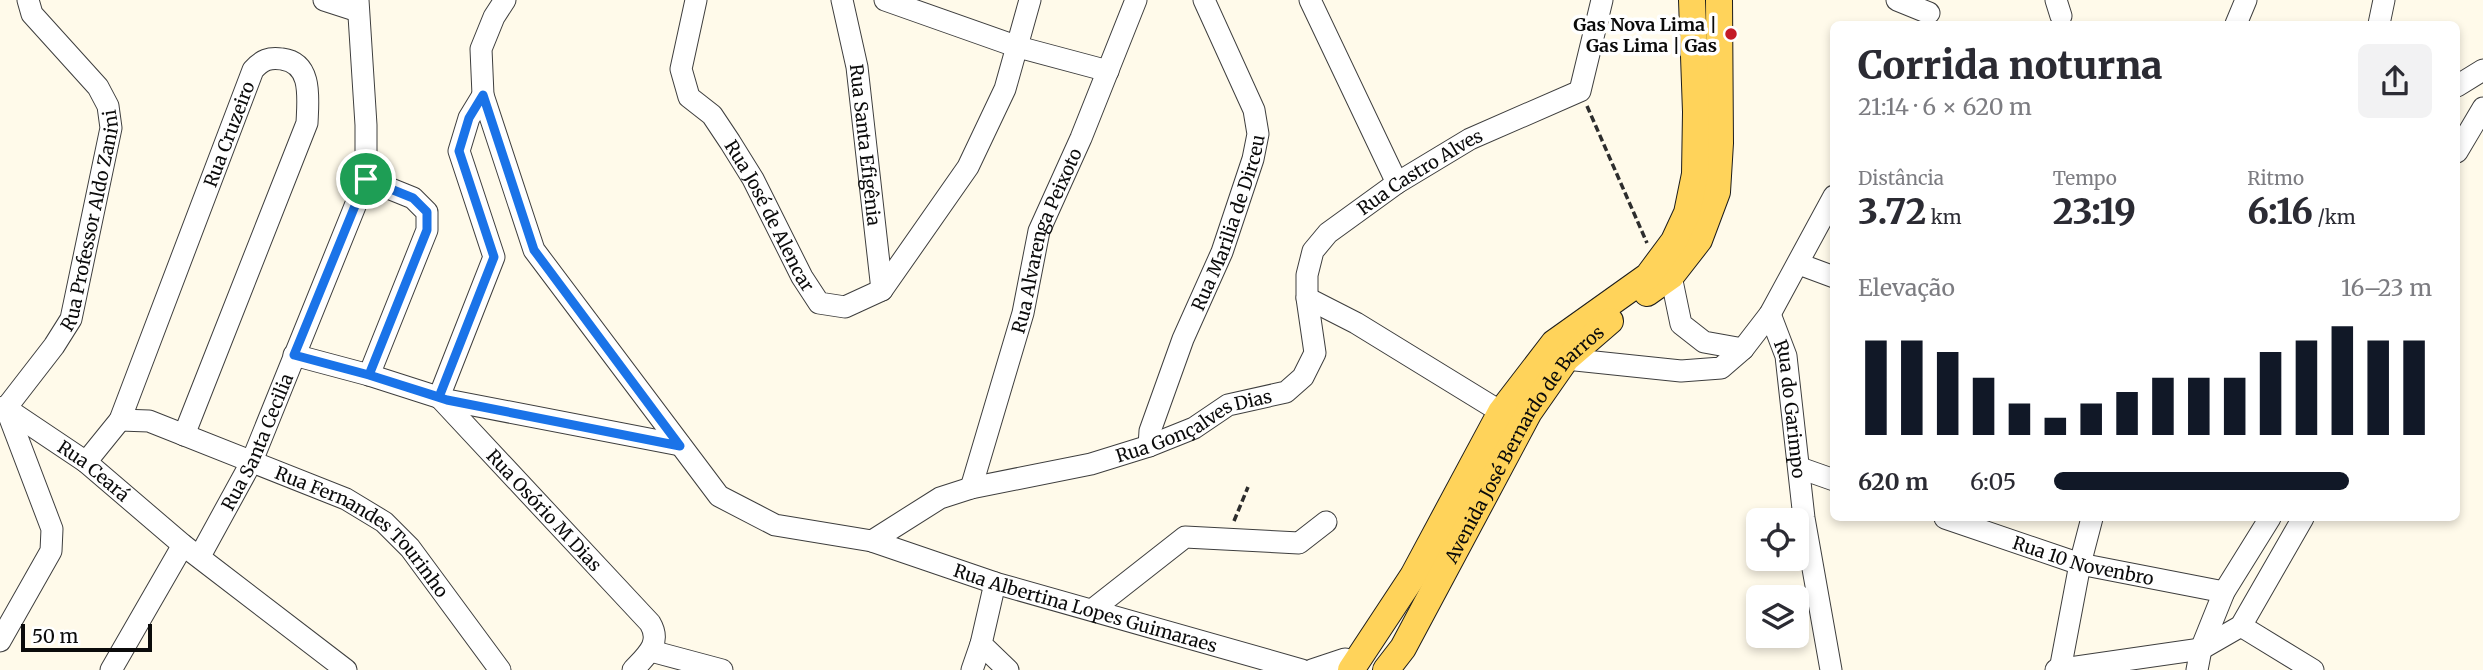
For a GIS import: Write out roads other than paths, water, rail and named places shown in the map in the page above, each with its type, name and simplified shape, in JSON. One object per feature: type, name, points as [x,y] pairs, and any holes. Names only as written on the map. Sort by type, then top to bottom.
[{"type":"main road","name":"Avenida José Bernardo de Barros","points":[[1346,666],[1413,576],[1501,412],[1554,343],[1648,276],[1663,270],[1687,213],[1696,174],[1692,0]]},
{"type":"main road","name":"Avenida José Bernardo de Barros","points":[[1386,670],[1406,659],[1424,608],[1529,412],[1566,359],[1699,240],[1717,192],[1720,143],[1719,0]]},
{"type":"street","name":"Rua Professor Aldo Zanini","points":[[3,406],[54,346],[71,319],[111,128],[108,106],[98,87],[32,14],[28,0]]},
{"type":"street","points":[[324,0],[358,5]]},
{"type":"street","points":[[439,397],[494,257],[459,151],[469,118],[483,95],[481,49],[494,17],[505,0]]},
{"type":"street","name":"Rua José de Alencar","points":[[696,0],[681,69],[689,97],[712,115],[730,142],[753,180],[802,277],[819,303],[845,307],[882,290]]},
{"type":"street","name":"Rua Santa Efigênia","points":[[842,0],[857,67],[882,290]]},
{"type":"street","points":[[886,0],[1018,47],[1108,71]]},
{"type":"street","points":[[882,290],[968,167],[1005,89],[1030,0]]},
{"type":"street","name":"Rua Alvarenga Peixoto","points":[[971,488],[1023,313],[1039,231],[1136,0]]},
{"type":"street","name":"Rua Marilia de Dirceu","points":[[1149,446],[1150,431],[1183,338],[1223,252],[1253,159],[1258,134],[1254,110],[1204,0]]},
{"type":"street","points":[[1310,0],[1397,183]]},
{"type":"street","name":"Rua Castro Alves","points":[[1307,298],[1307,275],[1313,251],[1328,233],[1397,183],[1470,139],[1580,91],[1602,0]]},
{"type":"street","points":[[1897,0],[1929,12]]},
{"type":"street","points":[[2237,21],[2246,0]]},
{"type":"street","points":[[2380,21],[2384,0]]},
{"type":"street","name":"Rua Santa Cecilia","points":[[111,670],[252,461],[366,179],[366,125],[358,5]]},
{"type":"street","name":"Rua Cruzeiro","points":[[120,420],[253,70],[271,57],[290,60],[303,70],[308,90],[307,123],[184,435]]},
{"type":"street","points":[[2460,84],[2483,70]]},
{"type":"street","name":"Rua Albertina Lopes Guimaraes","points":[[483,95],[534,250],[719,496],[775,525],[872,541],[995,583],[1277,667],[1302,670]]},
{"type":"street","points":[[2460,147],[2483,108]]},
{"type":"street","points":[[366,179],[413,198],[427,212],[427,230],[369,375]]},
{"type":"street","points":[[1566,359],[1681,371],[1721,368],[1743,349],[1770,314],[1830,204]]},
{"type":"street","points":[[1799,264],[1830,276]]},
{"type":"street","points":[[1663,270],[1681,324],[1704,342],[1743,349]]},
{"type":"street","points":[[1307,298],[1356,323],[1501,412]]},
{"type":"street","name":"Rua Gonçalves Dias","points":[[872,541],[940,498],[971,488],[1091,464],[1149,446],[1194,428],[1228,405],[1286,392],[1304,377],[1315,353],[1307,298]]},
{"type":"street","name":"Rua do Garimpo","points":[[1770,314],[1786,356],[1804,518],[1831,670]]},
{"type":"street","points":[[294,355],[439,397],[680,446]]},
{"type":"street","name":"Rua Osório M Dias","points":[[439,397],[650,623],[656,641],[651,651]]},
{"type":"street","name":"Rua Ceará","points":[[3,406],[86,462],[192,550],[346,670]]},
{"type":"street","points":[[0,640],[51,551],[52,529],[3,406]]},
{"type":"street","points":[[86,462],[120,420]]},
{"type":"street","name":"Rua Fernandes Tourinho","points":[[120,420],[149,421],[346,499],[384,522],[410,548],[500,670]]},
{"type":"street","points":[[1800,468],[1830,479]]},
{"type":"street","name":"Rua 10 Novenbro","points":[[1954,521],[2080,564],[2224,592]]},
{"type":"street","points":[[2091,521],[2059,670],[2201,649],[2241,626],[2301,521]]},
{"type":"street","points":[[2197,670],[2201,649],[2224,592],[2268,521]]},
{"type":"street","points":[[1092,610],[1185,537],[1299,543],[1326,522]]},
{"type":"street","points":[[972,670],[995,583]]},
{"type":"street","points":[[1390,609],[1416,606],[1424,608]]},
{"type":"street","points":[[2241,626],[2285,663],[2313,670]]},
{"type":"street","points":[[981,644],[1008,670]]},
{"type":"street","points":[[633,670],[651,651],[722,670]]},
{"type":"street","points":[[1312,670],[1346,666]]},
{"type":"place","name":"Gas Nova Lima | Gas Lima | Gas","points":[[1731,34]]}]
